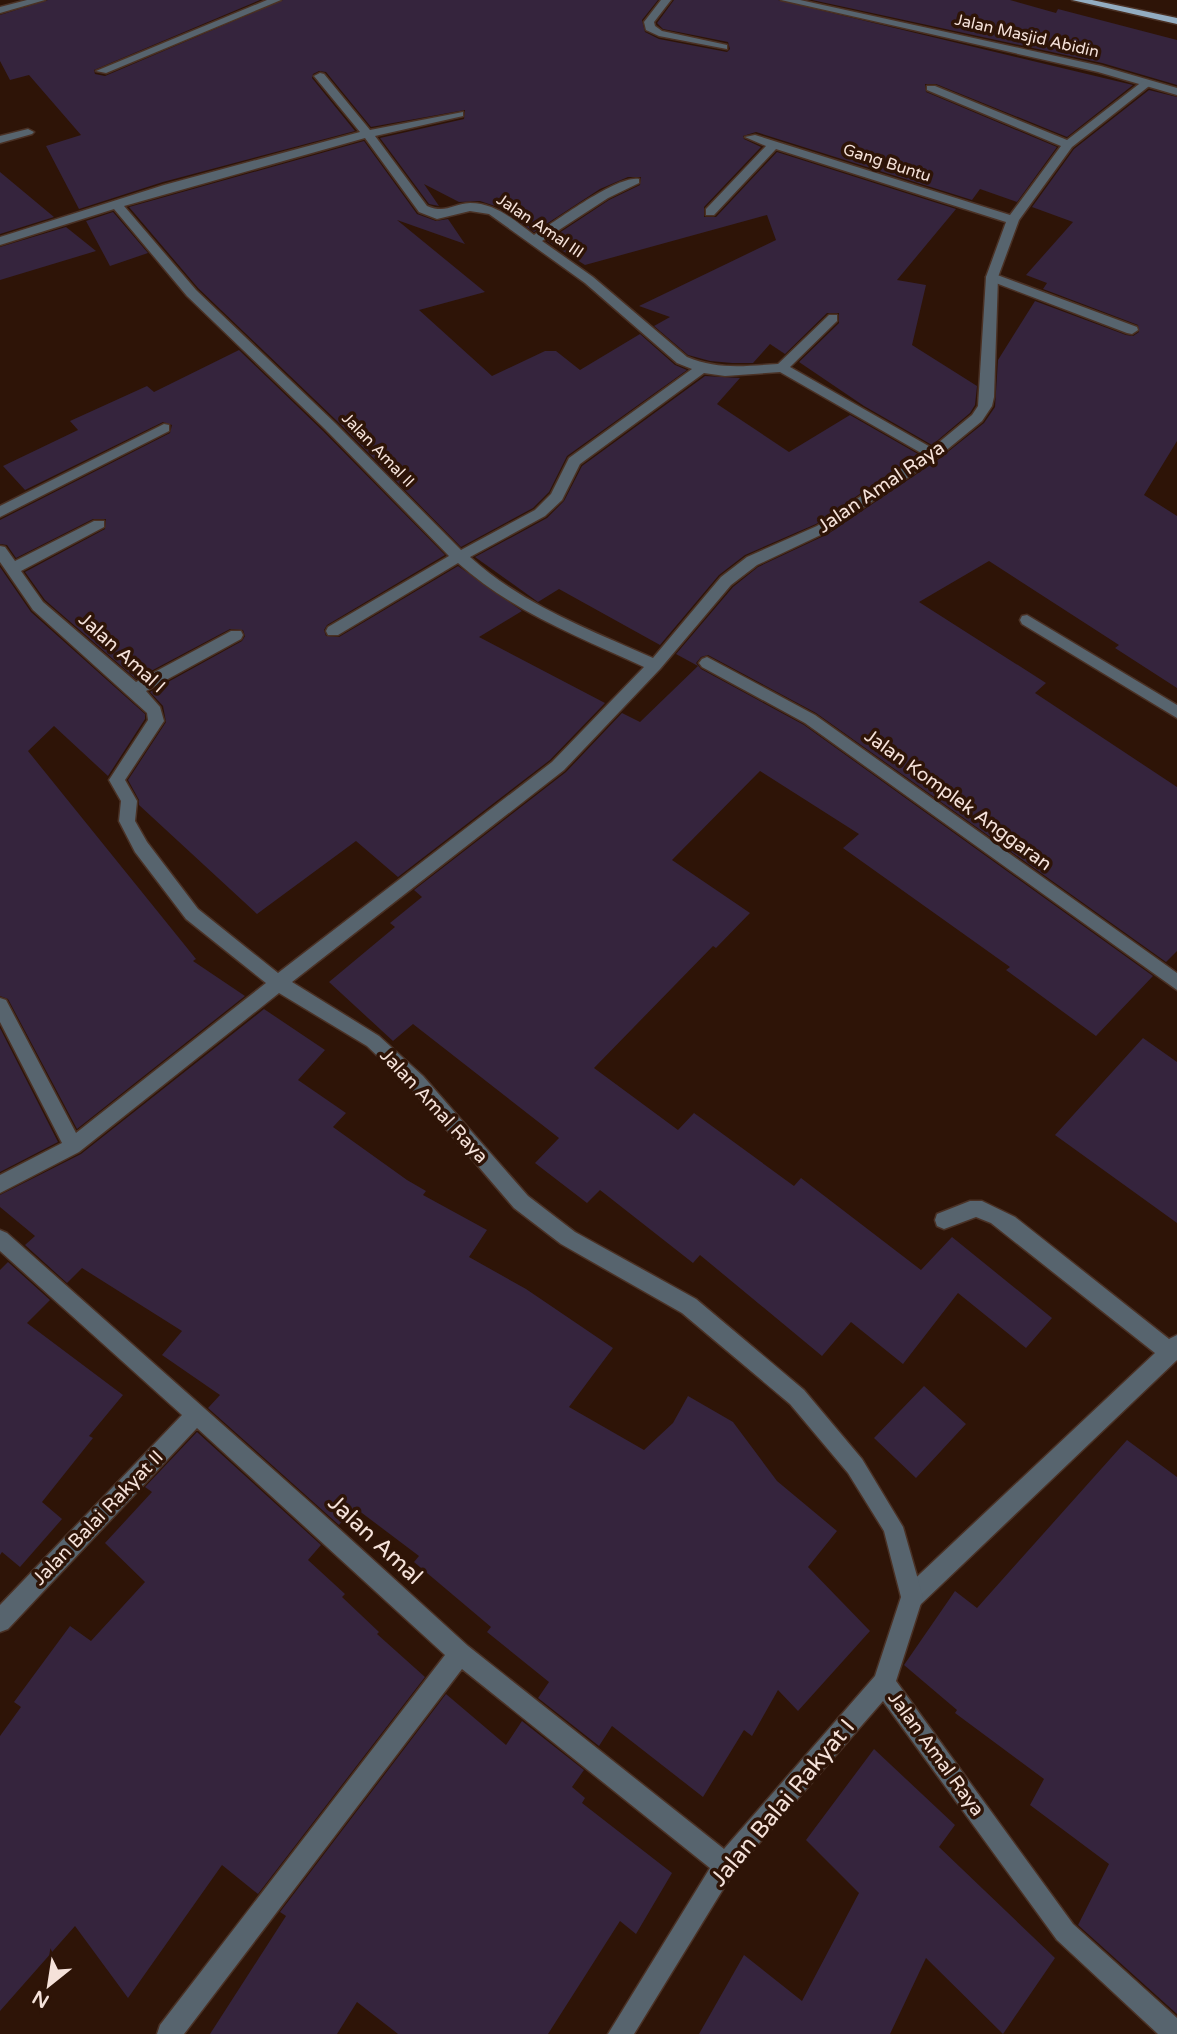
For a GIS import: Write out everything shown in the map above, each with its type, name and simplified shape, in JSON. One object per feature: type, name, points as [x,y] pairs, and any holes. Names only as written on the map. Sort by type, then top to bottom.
[{"type":"main road","points":[[1077,0],[1177,21]]},
{"type":"street","points":[[0,10],[40,0]]},
{"type":"street","points":[[102,71],[276,0]]},
{"type":"street","points":[[666,0],[649,22],[650,28],[723,47]]},
{"type":"street","name":"Jalan Masjid Abidin","points":[[786,0],[1101,69],[1177,92]]},
{"type":"street","name":"Jalan Amal III","points":[[320,76],[368,134],[423,209],[437,215],[470,207],[494,211],[589,280],[682,360],[702,368],[725,372],[782,368]]},
{"type":"street","name":"Jalan Amal Raya","points":[[1147,83],[1068,145],[1013,220],[992,276],[985,406],[977,418],[933,454],[822,529],[752,561],[726,582],[655,666],[558,766],[278,983],[373,1041],[417,1082],[521,1202],[568,1238],[689,1306],[797,1397],[855,1466],[893,1527],[912,1597],[884,1683],[1065,1933],[1176,2034]]},
{"type":"street","points":[[931,88],[1068,145]]},
{"type":"street","points":[[0,242],[168,188],[368,134],[459,114]]},
{"type":"street","points":[[0,140],[28,132]]},
{"type":"street","name":"Gang Buntu","points":[[751,137],[1013,220]]},
{"type":"street","points":[[710,212],[774,144]]},
{"type":"street","points":[[533,241],[604,195],[635,181]]},
{"type":"street","name":"Jalan Amal II","points":[[117,205],[143,242],[202,306],[329,425],[432,531],[495,586],[548,616],[655,666]]},
{"type":"street","points":[[992,276],[1132,330]]},
{"type":"street","points":[[833,318],[782,368],[933,454]]},
{"type":"street","points":[[333,631],[416,580],[540,513],[557,497],[574,461],[702,368]]},
{"type":"street","points":[[0,512],[164,428]]},
{"type":"street","points":[[12,569],[99,524]]},
{"type":"street","name":"Jalan Amal I","points":[[0,551],[38,606],[155,711],[156,721],[117,780],[129,802],[127,821],[141,847],[192,914],[278,983]]},
{"type":"street","points":[[1027,620],[1177,712]]},
{"type":"street","points":[[134,690],[236,635]]},
{"type":"street","name":"Jalan Komplek Anggaran","points":[[708,663],[810,719],[1177,983]]},
{"type":"street","points":[[0,1184],[73,1146],[278,983]]},
{"type":"street","points":[[0,1005],[73,1146]]},
{"type":"street","points":[[912,1597],[1174,1349],[1008,1223],[986,1210],[972,1207],[944,1220]]},
{"type":"street","name":"Jalan Amal","points":[[0,1239],[460,1654],[725,1865]]},
{"type":"street","name":"Jalan Balai Rakyat II","points":[[0,1621],[197,1414]]},
{"type":"street","points":[[169,2034],[460,1654]]},
{"type":"street","name":"Jalan Balai Rakyat I","points":[[620,2034],[725,1865],[884,1683]]},
{"type":"building","points":[[48,0],[260,0],[94,70],[95,74],[105,76],[283,0],[658,0],[642,20],[645,32],[659,39],[727,52],[730,49],[728,42],[663,29],[657,23],[674,0],[778,0],[1133,85],[1067,137],[936,84],[925,84],[926,92],[1057,147],[1017,202],[980,189],[972,200],[756,132],[743,136],[761,147],[704,207],[704,217],[716,217],[777,152],[956,209],[897,280],[926,285],[912,345],[977,386],[975,405],[970,413],[932,445],[864,406],[799,362],[839,323],[839,313],[827,313],[785,354],[770,344],[753,363],[732,363],[688,355],[654,326],[670,317],[639,306],[776,240],[767,215],[585,265],[547,241],[609,200],[640,185],[641,177],[628,177],[600,189],[534,232],[498,207],[480,201],[459,202],[424,184],[439,206],[429,204],[380,138],[464,119],[465,110],[371,127],[326,72],[319,71],[313,74],[312,78],[355,131],[163,182],[79,209],[46,146],[81,135],[29,75],[10,80],[0,61],[0,15]]},
{"type":"building","points":[[812,0],[1010,0],[1056,13],[1058,9],[1177,40],[1177,85],[1102,63]]},
{"type":"building","points":[[1149,90],[1177,97],[1177,441],[1144,495],[1177,516],[1177,688],[1115,648],[1119,645],[989,561],[919,602],[1046,683],[1035,693],[1177,787],[1177,951],[1166,962],[816,713],[708,655],[701,657],[696,663],[701,669],[804,725],[1153,976],[1096,1036],[1006,970],[1010,967],[843,848],[859,834],[760,771],[672,860],[750,913],[716,948],[713,946],[594,1068],[678,1130],[694,1113],[794,1186],[801,1178],[921,1270],[952,1237],[1052,1318],[1026,1348],[958,1293],[903,1364],[851,1322],[822,1356],[700,1255],[693,1263],[600,1190],[587,1203],[535,1163],[559,1138],[413,1024],[393,1041],[329,982],[395,927],[390,923],[422,897],[414,890],[566,772],[622,713],[640,722],[698,666],[676,654],[733,587],[758,567],[828,534],[939,459],[984,423],[995,407],[998,360],[1035,301],[1126,335],[1133,336],[1139,332],[1138,325],[1043,289],[1047,283],[1026,275],[1073,222],[1032,207],[1074,149]]},
{"type":"building","points":[[364,141],[417,214],[436,221],[448,219],[465,244],[397,220],[485,292],[419,310],[492,376],[545,351],[556,351],[580,370],[640,334],[675,365],[687,370],[567,456],[549,492],[533,508],[461,547],[337,421],[198,288],[129,207]]},
{"type":"building","points":[[0,172],[54,217],[0,234]]},
{"type":"building","points":[[113,212],[148,253],[110,266],[86,221]]},
{"type":"building","points":[[66,227],[96,251],[0,280],[0,247]]},
{"type":"building","points":[[239,350],[445,555],[327,625],[324,630],[326,636],[339,637],[458,566],[522,611],[479,637],[605,703],[550,760],[398,877],[356,841],[257,914],[139,805],[128,780],[166,722],[163,706],[150,692],[242,641],[245,636],[243,630],[230,629],[136,679],[45,600],[25,572],[105,529],[106,519],[93,519],[16,558],[7,545],[0,544],[0,520],[170,433],[172,425],[163,422],[25,490],[3,466],[78,430],[70,421],[147,386],[154,392]]},
{"type":"building","points":[[705,376],[740,378],[717,404],[789,452],[850,415],[918,454],[816,524],[745,555],[719,575],[660,645],[559,589],[538,602],[475,557],[547,518],[564,501],[582,466]]},
{"type":"building","points":[[0,567],[31,612],[145,714],[145,719],[108,776],[54,726],[28,751],[196,959],[193,961],[245,996],[77,1129],[8,999],[0,996]]},
{"type":"building","points":[[264,1009],[325,1050],[298,1080],[346,1113],[333,1127],[426,1191],[423,1195],[487,1230],[469,1257],[526,1289],[613,1348],[569,1407],[644,1450],[673,1423],[688,1396],[733,1422],[777,1481],[837,1531],[808,1567],[870,1631],[798,1711],[778,1690],[752,1736],[744,1730],[703,1797],[612,1726],[599,1746],[538,1698],[549,1682],[487,1632],[491,1627],[414,1562],[419,1556],[354,1507],[339,1525],[208,1408],[220,1395],[162,1355],[182,1331],[82,1268],[67,1283],[25,1245],[35,1236],[0,1207],[0,1195],[81,1154]]},
{"type":"building","points":[[0,1028],[58,1142],[0,1172]]},
{"type":"building","points":[[1143,1038],[1177,1062],[1177,1223],[1055,1135]]},
{"type":"building","points":[[8,1262],[50,1300],[27,1323],[123,1395],[89,1436],[93,1438],[42,1502],[62,1519],[20,1567],[2,1552],[0,1555],[0,1270]]},
{"type":"building","points":[[924,1386],[966,1424],[916,1478],[874,1438]]},
{"type":"building","points":[[197,1432],[321,1545],[308,1560],[345,1594],[342,1597],[379,1632],[377,1634],[425,1677],[258,1894],[222,1865],[128,1998],[75,1926],[0,2011],[0,1736],[21,1707],[14,1702],[70,1626],[91,1641],[145,1582],[105,1543],[152,1492],[145,1487]]},
{"type":"building","points":[[1127,1440],[1177,1477],[1177,2014],[1078,1925],[1109,1864],[1030,1805],[1044,1779],[955,1713],[957,1710],[904,1665],[955,1591],[977,1608]]},
{"type":"building","points":[[446,1694],[506,1745],[522,1721],[584,1770],[572,1787],[585,1798],[582,1803],[672,1873],[636,1934],[620,1921],[548,2034],[398,2034],[357,2002],[337,2034],[210,2034],[286,1916],[280,1912]]},
{"type":"building","points":[[874,1749],[955,1825],[939,1847],[1055,1958],[1003,2034],[926,1958],[890,2034],[699,2034],[744,1955],[802,2001],[859,1893],[806,1840]]}]
